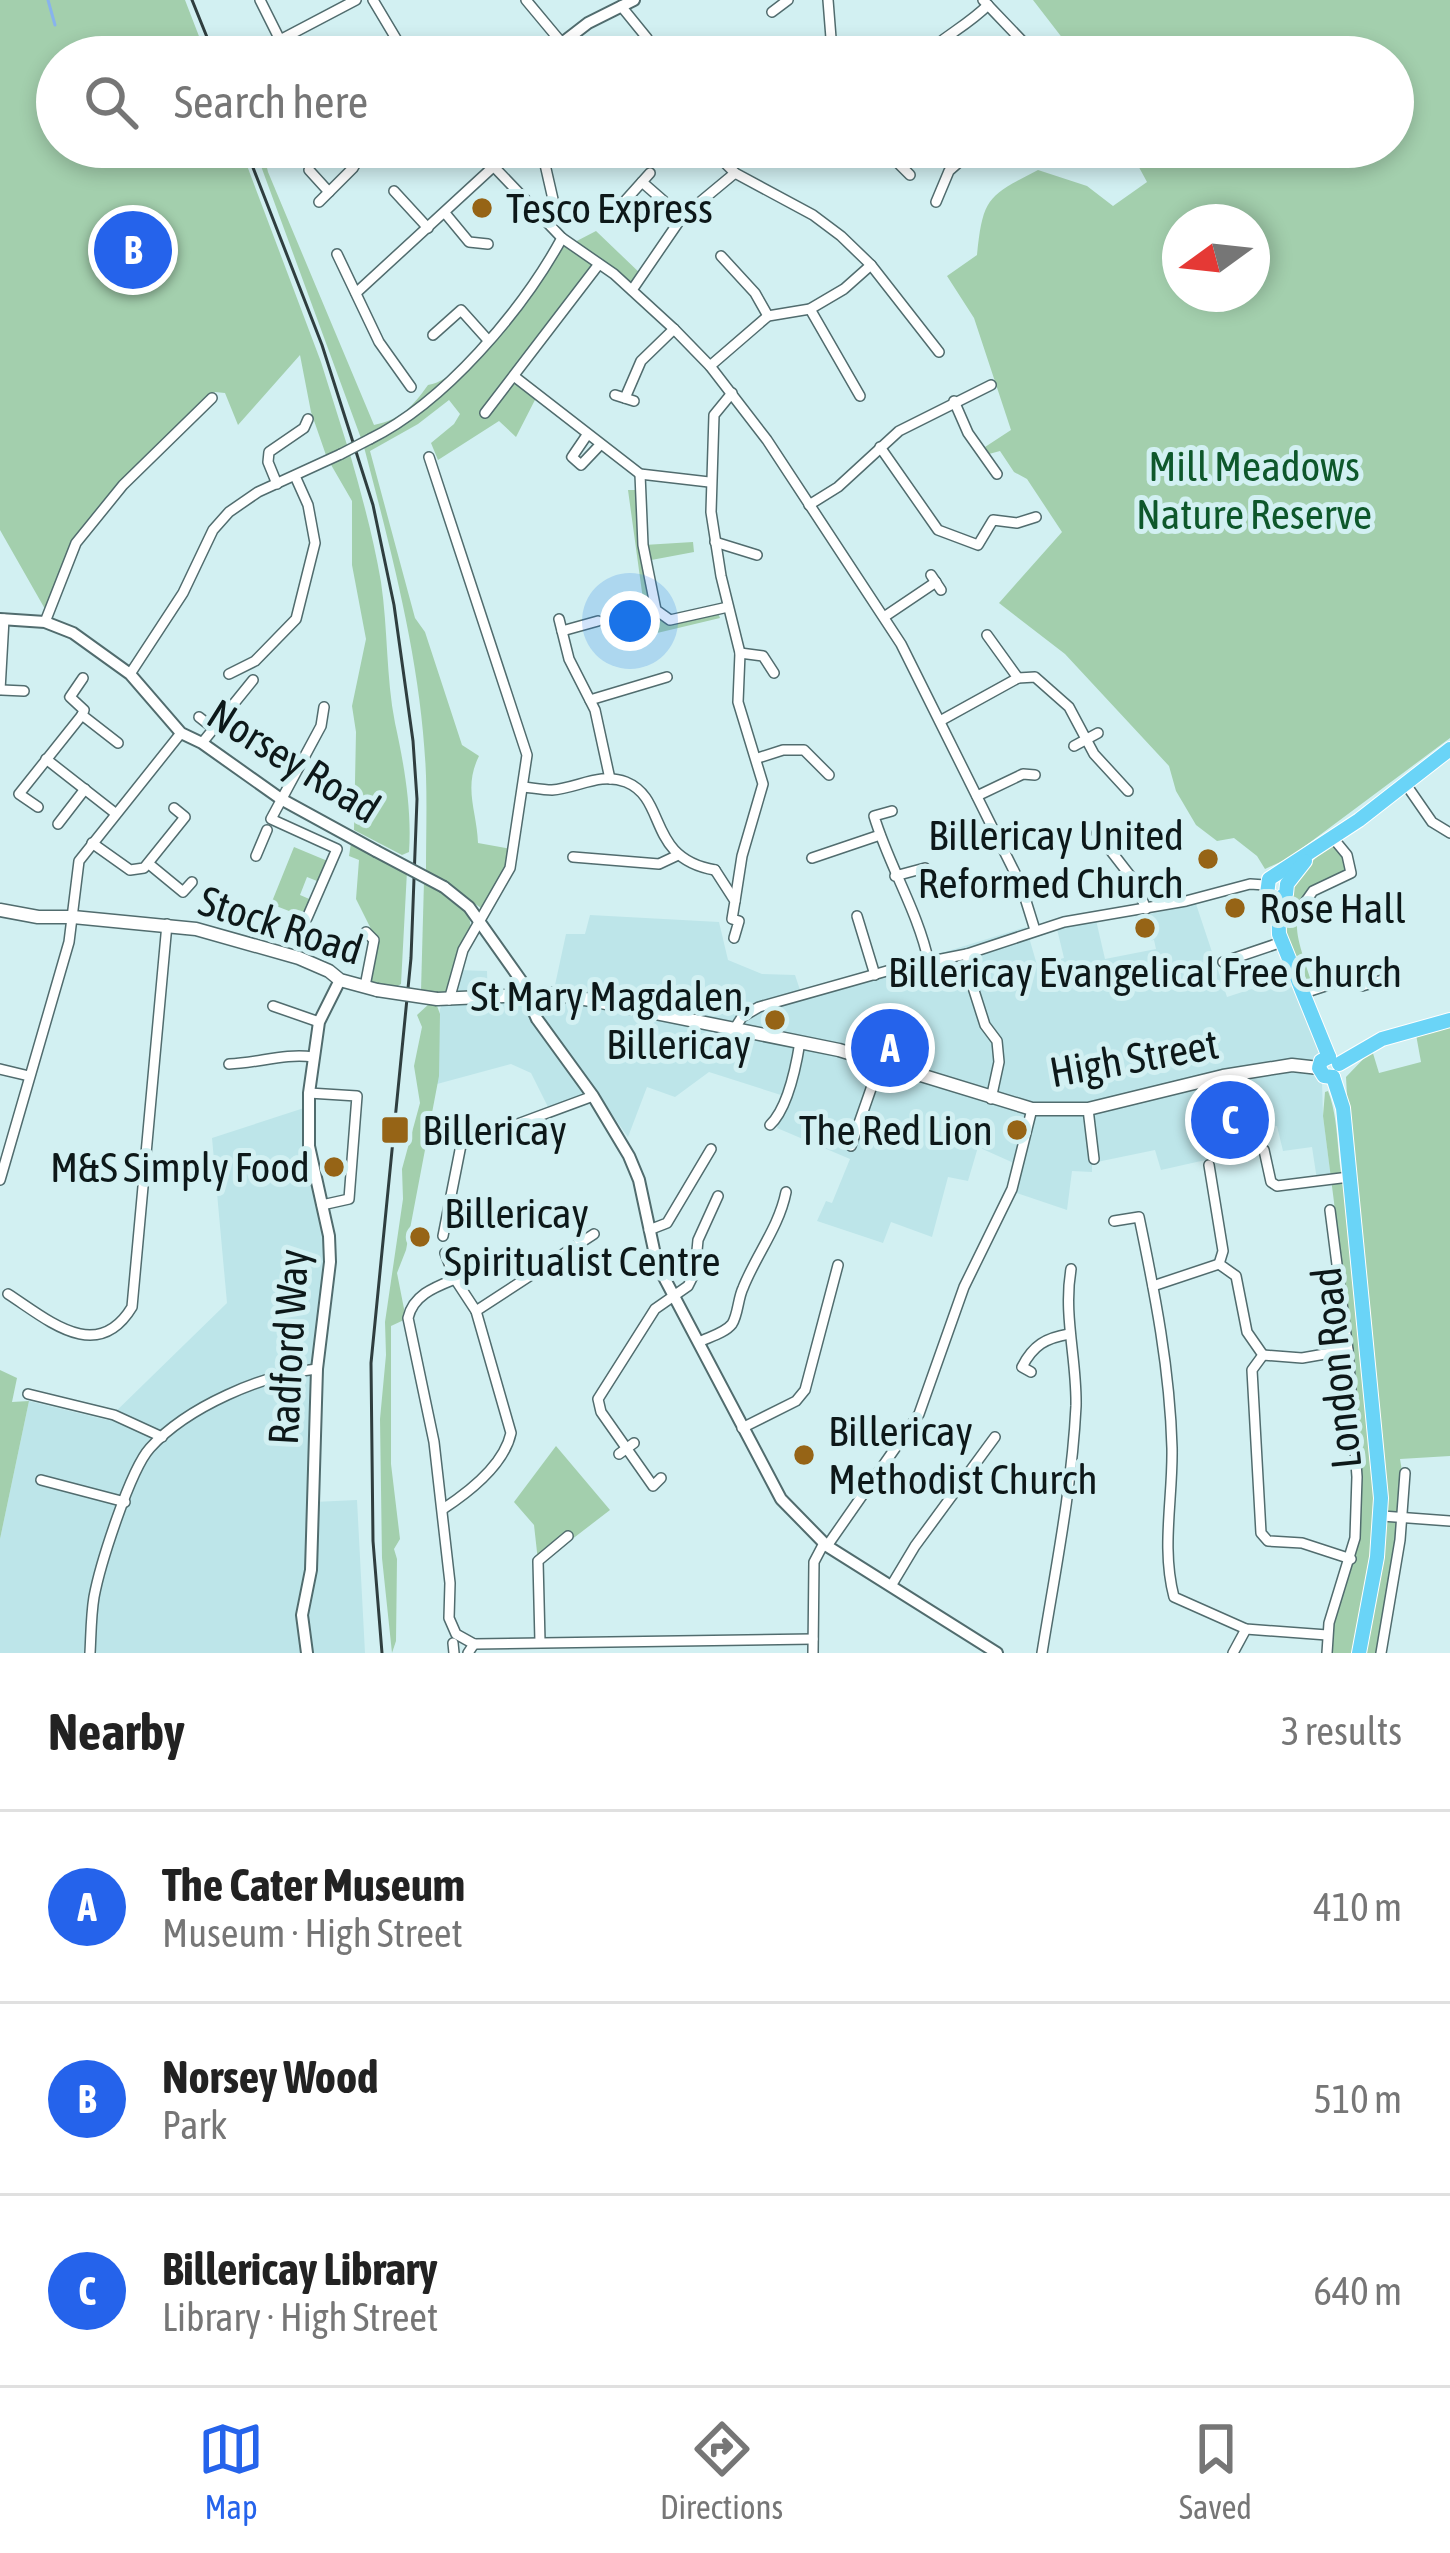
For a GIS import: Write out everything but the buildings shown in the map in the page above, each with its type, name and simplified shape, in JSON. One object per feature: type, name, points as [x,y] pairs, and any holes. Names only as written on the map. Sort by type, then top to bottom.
[{"type":"main road","points":[[1276,881],[1450,749]]},
{"type":"main road","name":"London Road","points":[[1276,881],[1267,894],[1278,899],[1282,943],[1343,1108],[1382,1516],[1359,1653]]},
{"type":"main road","name":"Stock Road","points":[[0,910],[38,917],[167,924],[238,938],[371,988],[470,1000]]},
{"type":"main road","name":"High Street","points":[[470,1000],[553,994],[735,1028],[880,1063],[1032,1108],[1088,1109],[1227,1075],[1292,1065],[1330,1067]]},
{"type":"main road","points":[[1330,1067],[1382,1039],[1450,1020]]},
{"type":"street","points":[[260,0],[278,36]]},
{"type":"street","points":[[288,36],[356,0]]},
{"type":"street","points":[[373,0],[394,36]]},
{"type":"street","points":[[526,0],[556,36]]},
{"type":"street","points":[[569,36],[634,0]]},
{"type":"street","points":[[772,12],[788,0]]},
{"type":"street","points":[[828,0],[831,36]]},
{"type":"street","points":[[948,36],[965,28],[985,3],[1017,36]]},
{"type":"street","points":[[621,6],[645,36]]},
{"type":"street","points":[[319,202],[353,168]]},
{"type":"street","points":[[356,293],[493,168]]},
{"type":"street","points":[[495,168],[562,238],[632,290],[674,329],[732,394],[884,617],[1021,885],[1035,930]]},
{"type":"street","points":[[546,168],[555,208]]},
{"type":"street","points":[[729,168],[812,215],[871,265],[940,352]]},
{"type":"street","points":[[904,168],[910,175]]},
{"type":"street","points":[[935,202],[952,168]]},
{"type":"street","points":[[309,170],[329,192]]},
{"type":"street","points":[[632,290],[682,217],[734,173]]},
{"type":"street","points":[[624,202],[646,178],[682,217]]},
{"type":"street","points":[[394,191],[428,228]]},
{"type":"street","points":[[445,213],[469,242],[488,244]]},
{"type":"street","points":[[130,674],[183,593],[213,530],[246,499],[400,424],[487,339],[533,286],[562,238]]},
{"type":"street","points":[[337,254],[379,342],[411,387]]},
{"type":"street","points":[[721,256],[755,293],[768,316]]},
{"type":"street","points":[[484,413],[599,264]]},
{"type":"street","points":[[710,366],[768,316],[810,309],[844,289],[871,265]]},
{"type":"street","points":[[433,334],[465,307],[487,339]]},
{"type":"street","points":[[810,309],[860,396]]},
{"type":"street","points":[[625,398],[641,361],[674,329]]},
{"type":"street","points":[[514,377],[640,474],[709,482]]},
{"type":"street","points":[[809,505],[838,488],[899,431],[991,385]]},
{"type":"street","points":[[732,394],[714,415],[709,482],[715,542],[740,653],[738,702],[758,758],[763,794],[742,856],[732,919],[739,921],[734,938]]},
{"type":"street","points":[[45,622],[72,550],[101,520],[120,481],[212,398]]},
{"type":"street","points":[[954,401],[968,433],[997,474]]},
{"type":"street","points":[[277,484],[268,456],[272,446],[304,428],[308,419]]},
{"type":"street","points":[[587,435],[572,457],[575,460],[581,465],[599,446]]},
{"type":"street","points":[[285,440],[291,453]]},
{"type":"street","points":[[880,447],[929,520],[949,536],[978,545],[993,520],[1017,523],[1036,517]]},
{"type":"street","points":[[429,457],[526,750],[510,868],[463,950],[443,1000]]},
{"type":"street","points":[[989,464],[1001,457]]},
{"type":"street","points":[[640,474],[644,545],[656,610],[670,620],[728,607]]},
{"type":"street","points":[[230,674],[255,661],[296,619],[315,543],[308,505],[295,476]]},
{"type":"street","points":[[715,542],[757,555]]},
{"type":"street","points":[[884,617],[936,582]]},
{"type":"street","points":[[2,619],[1,690],[24,691]]},
{"type":"street","name":"Norsey Road","points":[[2,619],[45,622],[73,633],[130,674],[181,733],[281,799],[444,887],[479,921],[530,996],[546,1033],[593,1096],[639,1180],[656,1264],[781,1499],[826,1545],[997,1653]]},
{"type":"street","points":[[559,619],[569,659],[590,700],[610,778]]},
{"type":"street","points":[[562,631],[598,621]]},
{"type":"street","points":[[987,634],[1018,678]]},
{"type":"street","points":[[740,653],[763,656],[774,673]]},
{"type":"street","points":[[940,721],[1018,678],[1035,676],[1069,707],[1094,754],[1128,791]]},
{"type":"street","points":[[590,700],[667,677]]},
{"type":"street","points":[[20,794],[82,715],[84,710],[70,697],[83,678]]},
{"type":"street","points":[[202,743],[253,680]]},
{"type":"street","points":[[244,838],[258,850],[321,726],[324,707]]},
{"type":"street","points":[[82,715],[118,743]]},
{"type":"street","points":[[199,717],[213,728]]},
{"type":"street","points":[[0,1180],[74,916],[78,864],[181,733]]},
{"type":"street","points":[[1074,746],[1098,733]]},
{"type":"street","points":[[758,758],[804,750],[829,776]]},
{"type":"street","points":[[46,759],[115,813]]},
{"type":"street","points":[[977,796],[1023,774],[1035,776]]},
{"type":"street","points":[[524,787],[552,790],[610,778],[638,788],[676,856],[715,870],[742,856]]},
{"type":"street","points":[[1405,783],[1432,822],[1450,833]]},
{"type":"street","points":[[8,786],[38,807]]},
{"type":"street","points":[[58,824],[85,789]]},
{"type":"street","points":[[92,843],[130,870],[149,864],[195,806]]},
{"type":"street","points":[[173,808],[185,818]]},
{"type":"street","points":[[892,811],[874,816],[929,963]]},
{"type":"street","points":[[269,824],[337,848],[307,918]]},
{"type":"street","points":[[1097,833],[1135,882],[1146,909]]},
{"type":"street","points":[[812,858],[880,836]]},
{"type":"street","points":[[1301,908],[1313,891],[1351,873],[1347,855],[1333,838]]},
{"type":"street","points":[[573,857],[659,864],[676,856]]},
{"type":"street","points":[[149,864],[183,892],[192,881]]},
{"type":"street","points":[[895,876],[925,868]]},
{"type":"street","points":[[715,870],[735,901]]},
{"type":"street","points":[[735,1028],[742,1017],[759,1007],[968,954],[1035,930],[1276,881]]},
{"type":"street","points":[[305,887],[318,892]]},
{"type":"street","points":[[857,916],[875,975]]},
{"type":"street","points":[[8,1294],[52,1324],[84,1336],[117,1326],[132,1307],[167,924]]},
{"type":"street","points":[[366,932],[374,940],[371,988]]},
{"type":"street","points":[[1223,962],[1282,943]]},
{"type":"street","points":[[968,954],[978,1005],[996,1045],[992,1099]]},
{"type":"street","points":[[1304,993],[1351,978],[1362,986],[1386,979]]},
{"type":"street","name":"Radford Way","points":[[307,1653],[302,1616],[311,1570],[317,1369],[330,1262],[309,1146],[309,1093],[320,1022],[340,980]]},
{"type":"street","points":[[273,1006],[320,1022]]},
{"type":"street","points":[[770,1125],[777,1120],[794,1080],[800,1042]]},
{"type":"street","points":[[229,1064],[276,1060],[290,1054],[313,1058]]},
{"type":"street","points":[[851,1146],[880,1063]]},
{"type":"street","points":[[0,1069],[29,1076]]},
{"type":"street","points":[[309,1093],[357,1096],[349,1199],[322,1204]]},
{"type":"street","points":[[442,1236],[461,1145],[593,1096]]},
{"type":"street","points":[[813,1653],[814,1562],[919,1414],[964,1286],[1012,1189],[1032,1108]]},
{"type":"street","points":[[1088,1109],[1094,1159]]},
{"type":"street","points":[[649,1230],[667,1223],[711,1149]]},
{"type":"street","points":[[1264,1150],[1271,1182],[1277,1186],[1349,1177]]},
{"type":"street","points":[[684,1157],[699,1164]]},
{"type":"street","points":[[1209,1165],[1223,1251],[1220,1264]]},
{"type":"street","points":[[699,1342],[735,1321],[740,1293],[758,1253],[784,1218],[786,1192]]},
{"type":"street","points":[[654,1485],[601,1412],[598,1399],[655,1309],[692,1280],[698,1240],[716,1203]]},
{"type":"street","points":[[1327,1653],[1327,1635],[1351,1559],[1357,1477],[1348,1350],[1330,1210]]},
{"type":"street","points":[[1114,1221],[1154,1214]]},
{"type":"street","points":[[1139,1217],[1167,1366],[1172,1444],[1167,1562],[1176,1600],[1246,1629],[1327,1635]]},
{"type":"street","points":[[476,1311],[594,1234]]},
{"type":"street","points":[[442,1509],[463,1496],[505,1452],[511,1433],[476,1311],[454,1279],[445,1253]]},
{"type":"street","points":[[1154,1286],[1220,1264]]},
{"type":"street","points":[[1220,1264],[1236,1276],[1247,1332],[1263,1355]]},
{"type":"street","points":[[742,1428],[796,1401],[805,1390],[838,1265]]},
{"type":"street","points":[[1042,1653],[1073,1440],[1075,1373],[1066,1308],[1071,1269]]},
{"type":"street","points":[[454,1279],[430,1289],[415,1302],[408,1318],[434,1442],[450,1583],[449,1618],[456,1634],[471,1648],[541,1642],[813,1639]]},
{"type":"street","points":[[1023,1372],[1039,1343],[1070,1334]]},
{"type":"street","points":[[1348,1350],[1302,1358],[1263,1355],[1252,1376],[1261,1533],[1268,1541],[1302,1544],[1351,1559]]},
{"type":"street","points":[[90,1653],[94,1597],[141,1461],[162,1437],[235,1391],[317,1369]]},
{"type":"street","points":[[28,1394],[114,1415],[162,1437]]},
{"type":"street","points":[[891,1586],[994,1437]]},
{"type":"street","points":[[1381,1653],[1403,1517],[1405,1473]]},
{"type":"street","points":[[1357,1477],[1380,1476]]},
{"type":"street","points":[[41,1480],[125,1502]]},
{"type":"street","points":[[52,1498],[56,1484]]},
{"type":"street","points":[[1382,1516],[1450,1521]]},
{"type":"street","points":[[541,1642],[538,1562],[568,1536]]},
{"type":"street","points":[[1233,1653],[1246,1629]]},
{"type":"street","points":[[676,1640],[676,1653]]},
{"type":"shaded area","points":[[1196,904],[1227,997],[1291,976],[1321,1048],[1331,1178],[1317,1180],[1312,1147],[1283,1151],[1277,1126],[1257,1129],[1259,1148],[1161,1170],[1155,1150],[1092,1163],[1092,1172],[1072,1171],[1067,1210],[1008,1190],[1016,1164],[978,1147],[968,1181],[948,1177],[932,1237],[891,1222],[883,1243],[817,1221],[826,1201],[832,1203],[850,1159],[777,1128],[784,1096],[709,1072],[675,1097],[647,1087],[628,1137],[596,1092],[549,1109],[531,1073],[511,1064],[437,1084],[440,1009],[458,970],[487,971],[488,1003],[530,1001],[555,985],[566,934],[585,934],[590,915],[719,922],[728,960],[762,974],[795,975],[802,996],[1026,927],[1037,965],[1064,958],[1057,929],[1096,920],[1105,959],[1156,949],[1154,940],[1143,942],[1135,917]]},
{"type":"shaded area","points":[[304,1108],[321,1202],[324,1252],[315,1359],[314,1502],[357,1500],[365,1653],[0,1653],[0,1539],[29,1401],[107,1420],[227,1303],[212,1138]]},
{"type":"green space","points":[[0,0],[185,0],[199,36],[36,36],[36,168],[248,168],[347,445],[327,458],[311,412],[300,355],[238,425],[225,393],[215,392],[187,417],[69,549],[45,609],[0,530]]},
{"type":"green space","name":"Mill Meadows Nature Reserve","points":[[1033,0],[1450,0],[1450,738],[1289,858],[1265,869],[1234,838],[1217,841],[1196,825],[1176,791],[1169,766],[1065,654],[999,603],[1062,532],[1027,479],[1014,472],[1000,451],[989,454],[985,447],[1011,430],[974,318],[947,276],[977,255],[991,200],[1038,170],[1087,186],[1113,206],[1147,182],[1139,168],[1414,168],[1414,36],[1061,36]]},
{"type":"green space","points":[[262,168],[267,168],[374,425],[399,415],[428,385],[463,365],[502,323],[562,238],[571,244],[596,231],[643,276],[632,290],[599,264],[515,377],[537,396],[516,437],[499,421],[438,460],[431,443],[460,414],[449,400],[370,451],[415,618],[425,632],[462,745],[479,756],[471,789],[478,843],[511,849],[508,863],[481,908],[426,870],[426,776],[419,693],[395,569],[364,447],[379,438],[362,441]]},
{"type":"green space","points":[[350,454],[381,582],[392,706],[408,803],[409,852],[402,855],[354,830],[352,706],[366,639],[352,565],[352,501],[330,463]]},
{"type":"green space","points":[[628,490],[638,490],[644,545],[693,542],[694,552],[646,561],[660,617],[717,610],[720,618],[632,639],[634,617],[645,614]]},
{"type":"green space","points":[[1335,840],[1351,873],[1312,896],[1298,919],[1297,932],[1314,990],[1310,991],[1287,947],[1281,919],[1294,885]]},
{"type":"green space","points":[[351,843],[407,871],[401,984],[393,989],[366,981],[372,931],[356,899],[359,860],[349,856]]},
{"type":"green space","points":[[294,847],[330,862],[322,883],[307,877],[300,895],[314,901],[307,918],[271,904]]},
{"type":"green space","points":[[424,881],[447,890],[468,909],[472,935],[445,998],[421,991]]},
{"type":"green space","points":[[430,1003],[440,1014],[439,1076],[406,1250],[397,1273],[406,1319],[391,1326],[391,1464],[400,1539],[394,1549],[396,1641],[392,1653],[382,1558],[380,1419],[385,1322],[403,1199],[402,1169],[420,1103],[414,1066],[422,1027],[417,1015]]},
{"type":"green space","points":[[1450,1020],[1450,1456],[1400,1459],[1404,1483],[1381,1653],[1359,1653],[1378,1514],[1354,1653],[1327,1653],[1327,1635],[1351,1559],[1357,1477],[1323,1116],[1325,1092],[1333,1106],[1343,1182],[1353,1211],[1346,1077],[1372,1050],[1379,1073],[1421,1062],[1415,1029]]},
{"type":"green space","points":[[0,1370],[17,1378],[12,1402],[29,1401],[0,1539]]},
{"type":"green space","points":[[556,1446],[610,1510],[538,1561],[534,1525],[514,1502]]},
{"type":"waterway","points":[[48,0],[55,25]]},
{"type":"railway","points":[[192,0],[207,36]]},
{"type":"railway","points":[[253,168],[322,345],[373,505],[394,605],[413,741],[417,799],[411,958],[371,1363],[373,1541],[382,1653]]},
{"type":"place","name":"Tesco Express","points":[[482,208]]},
{"type":"place","name":"Norsey Wood","points":[[133,250]]},
{"type":"place","name":"Billericay United Reformed Church","points":[[1208,859]]},
{"type":"place","name":"Rose Hall","points":[[1235,908]]},
{"type":"place","name":"Billericay Evangelical Free Church","points":[[1145,928]]},
{"type":"place","name":"St Mary Magdalen, Billericay","points":[[775,1020]]},
{"type":"place","name":"The Cater Museum","points":[[890,1048]]},
{"type":"place","name":"Billericay Library","points":[[1230,1120]]},
{"type":"place","name":"Billericay","points":[[395,1130]]},
{"type":"place","name":"The Red Lion","points":[[1017,1130]]},
{"type":"place","name":"M&S Simply Food","points":[[334,1167]]},
{"type":"place","name":"Billericay Spiritualist Centre","points":[[420,1237]]},
{"type":"place","name":"Billericay Methodist Church","points":[[804,1455]]}]
